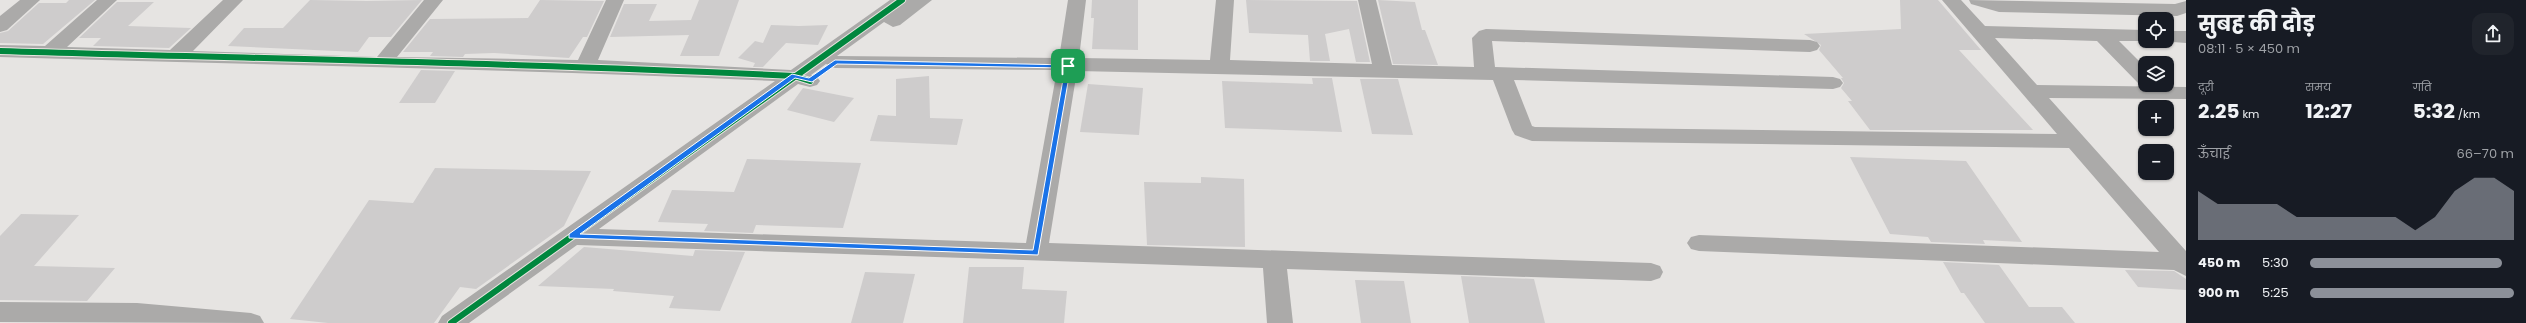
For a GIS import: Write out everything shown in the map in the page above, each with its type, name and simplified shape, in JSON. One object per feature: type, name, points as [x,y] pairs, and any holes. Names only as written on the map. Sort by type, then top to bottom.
[{"type":"street","points":[[0,26],[31,0]]},
{"type":"street","points":[[50,52],[108,0]]},
{"type":"street","points":[[175,57],[234,0]]},
{"type":"street","points":[[382,63],[434,0]]},
{"type":"street","points":[[585,66],[615,0]]},
{"type":"street","points":[[451,323],[582,236],[717,140],[802,78],[902,0]]},
{"type":"street","points":[[0,51],[382,63],[585,66],[802,78],[835,62],[923,0]]},
{"type":"street","points":[[1036,253],[1068,66],[1077,0]]},
{"type":"street","points":[[1219,66],[1225,0]]},
{"type":"street","points":[[1367,0],[1384,72]]},
{"type":"street","points":[[1951,0],[2183,264]]},
{"type":"street","points":[[1978,0],[1999,6],[2171,10],[2186,7]]},
{"type":"street","points":[[1980,32],[2138,36]]},
{"type":"street","points":[[1810,46],[1486,35],[1482,38],[1493,74],[1523,130],[1532,134],[2075,141]]},
{"type":"street","points":[[2102,35],[2138,71]]},
{"type":"street","points":[[2174,37],[2186,37]]},
{"type":"street","points":[[835,62],[1068,66],[1219,66],[1384,72],[1833,82]]},
{"type":"street","points":[[2031,91],[2138,86]]},
{"type":"street","points":[[2174,90],[2186,93]]},
{"type":"street","points":[[473,323],[582,236],[1036,253],[1651,272]]},
{"type":"street","points":[[1699,243],[2183,264]]},
{"type":"street","points":[[1274,260],[1280,323]]},
{"type":"street","points":[[0,312],[137,313],[251,323]]},
{"type":"building","points":[[69,0],[95,0],[43,44],[0,43],[0,33],[8,31],[39,3],[66,3]]},
{"type":"building","points":[[310,0],[422,0],[391,37],[369,37],[358,52],[228,46],[244,28],[283,28]]},
{"type":"building","points":[[540,0],[604,1],[587,37],[583,37],[569,58],[494,53],[465,54],[463,57],[430,56],[433,52],[403,52],[430,19],[528,18]]},
{"type":"building","points":[[699,0],[739,0],[719,56],[680,56],[689,35],[610,37],[624,4],[657,4],[649,21],[691,20]]},
{"type":"building","points":[[1092,0],[1138,0],[1138,50],[1092,49],[1094,18],[1091,18]]},
{"type":"building","points":[[1246,0],[1357,1],[1370,62],[1356,62],[1349,29],[1325,34],[1330,61],[1310,61],[1308,35],[1249,33]]},
{"type":"building","points":[[1378,0],[1415,2],[1422,30],[1425,30],[1438,65],[1393,64]]},
{"type":"building","points":[[1900,0],[1938,0],[1981,50],[1959,50],[2033,130],[1870,130],[1848,101],[1852,101],[1841,88],[1844,83],[1841,78],[1843,78],[1819,50],[1821,45],[1804,34],[1901,29]]},
{"type":"building","points":[[117,2],[154,2],[128,26],[191,28],[169,48],[93,46],[101,38],[79,38]]},
{"type":"building","points":[[771,25],[828,25],[818,45],[786,43],[763,67],[753,67],[755,63],[738,58],[755,41],[763,43]]},
{"type":"building","points":[[421,70],[455,71],[435,103],[399,103]]},
{"type":"building","points":[[929,76],[930,118],[963,119],[957,145],[870,141],[878,115],[896,116],[896,79]]},
{"type":"building","points":[[1312,78],[1332,78],[1342,132],[1225,128],[1222,81],[1313,84]]},
{"type":"building","points":[[1360,79],[1398,79],[1413,135],[1372,134]]},
{"type":"building","points":[[1088,84],[1143,88],[1139,135],[1080,132]]},
{"type":"building","points":[[803,88],[854,98],[834,122],[787,110]]},
{"type":"building","points":[[1850,157],[1966,161],[2022,242],[1983,240],[1985,244],[1931,242],[1928,237],[1890,234]]},
{"type":"building","points":[[747,159],[861,163],[843,228],[756,225],[753,233],[704,231],[708,224],[658,222],[672,190],[734,192]]},
{"type":"building","points":[[435,168],[591,171],[564,226],[476,289],[460,287],[434,323],[328,323],[290,319],[369,200],[413,203]]},
{"type":"building","points":[[1201,177],[1244,179],[1245,247],[1147,245],[1144,182],[1201,183]]},
{"type":"building","points":[[21,214],[79,215],[34,266],[115,268],[87,301],[0,300],[0,236]]},
{"type":"building","points":[[584,247],[693,256],[695,250],[745,252],[720,311],[669,308],[674,296],[613,291],[614,289],[538,286]]},
{"type":"building","points":[[1943,262],[1999,265],[2029,307],[2062,307],[2075,323],[1985,323],[1964,293],[1961,293]]},
{"type":"building","points":[[969,267],[1024,267],[1022,289],[1067,291],[1064,323],[963,323]]},
{"type":"building","points":[[2125,270],[2174,271],[2186,279],[2186,290],[2138,287]]},
{"type":"building","points":[[865,272],[915,274],[903,323],[851,323]]},
{"type":"building","points":[[1461,276],[1534,279],[1545,323],[1469,323]]},
{"type":"building","points":[[1355,280],[1404,281],[1411,323],[1361,323]]},
{"type":"cycle path","points":[[451,323],[902,0]]},
{"type":"cycle path","points":[[0,51],[382,63],[585,66],[794,76],[810,81]]},
{"type":"route","points":[[835,62],[1068,66],[1036,253],[572,236],[794,76],[810,81],[835,62]]}]
